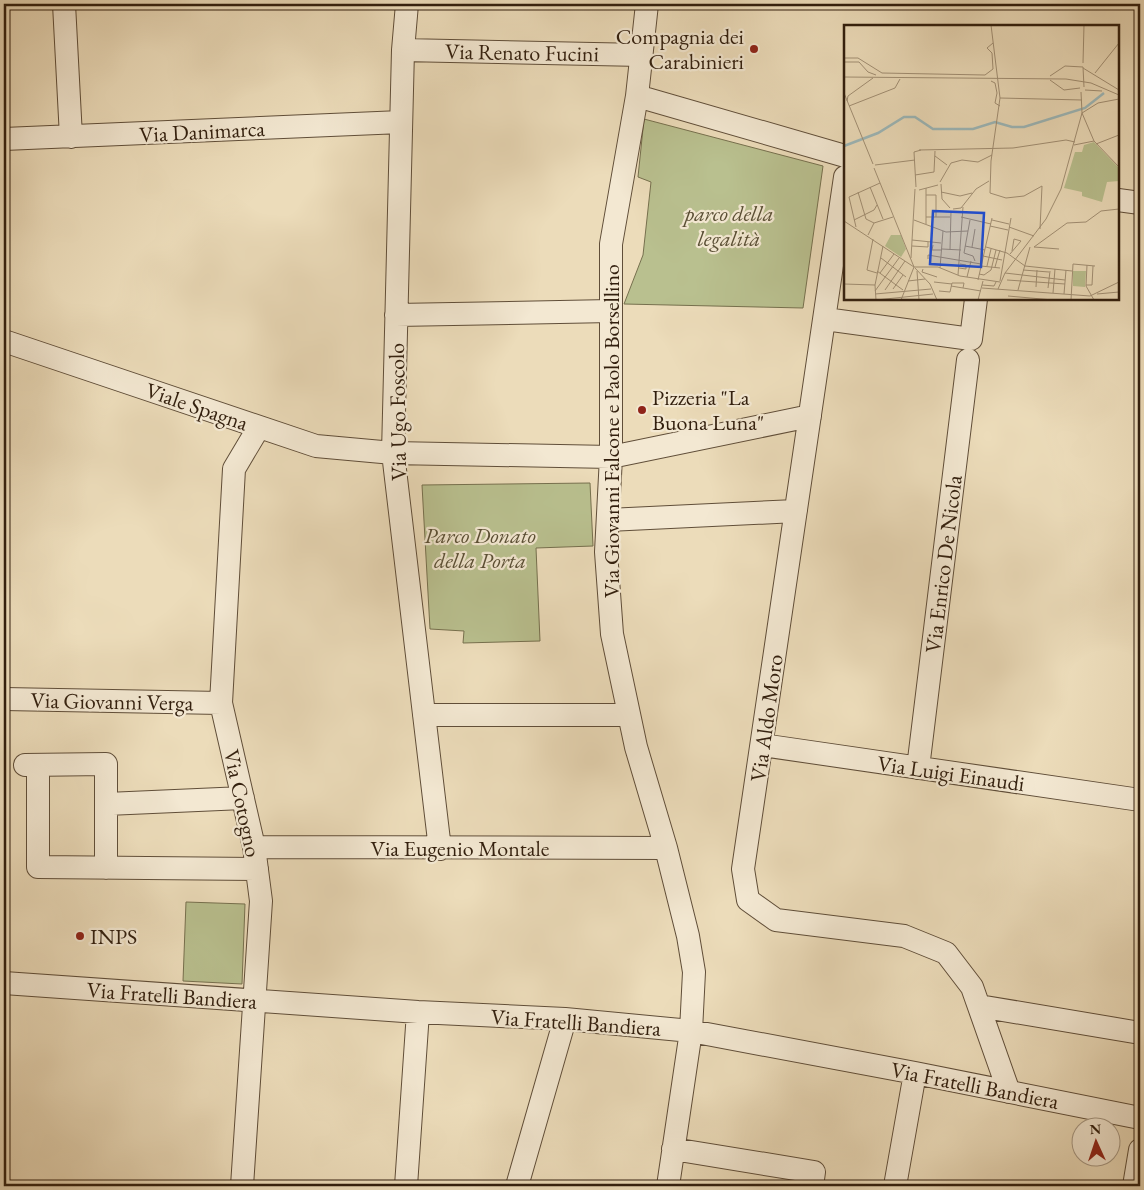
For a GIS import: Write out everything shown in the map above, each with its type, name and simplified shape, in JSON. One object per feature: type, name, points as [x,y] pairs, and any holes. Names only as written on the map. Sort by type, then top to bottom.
[{"type":"street","points":[[64,4],[71,137]]},
{"type":"street","name":"Via Ugo Foscolo","points":[[407,4],[403,50],[393,454],[440,849]]},
{"type":"street","name":"Via Giovanni Falcone e Paolo Borsellino","points":[[647,4],[637,96],[611,244],[611,457],[606,552],[612,634],[636,747],[666,848],[688,936],[694,972],[691,1032],[668,1186]]},
{"type":"street","name":"Via Renato Fucini","points":[[403,50],[642,55]]},
{"type":"street","points":[[637,96],[844,156]]},
{"type":"street","name":"Via Danimarca","points":[[4,139],[401,122]]},
{"type":"street","name":"Via Aldo Moro","points":[[844,184],[743,869],[748,900],[776,920],[904,936],[946,953],[972,987],[1009,1092]]},
{"type":"street","points":[[1119,200],[1140,203]]},
{"type":"street","points":[[825,319],[971,339],[976,300]]},
{"type":"street","points":[[396,315],[611,311]]},
{"type":"street","name":"Viale Spagna","points":[[4,341],[316,446],[393,454],[611,457],[810,416]]},
{"type":"street","name":"Via Enrico De Nicola","points":[[918,768],[968,360]]},
{"type":"street","name":"Via Cotogno","points":[[242,1186],[261,901],[243,798],[221,703],[234,469],[259,427]]},
{"type":"street","points":[[608,520],[796,511]]},
{"type":"street","name":"Via Giovanni Verga","points":[[4,699],[221,703]]},
{"type":"street","points":[[424,714],[629,715]]},
{"type":"street","name":"Via Luigi Einaudi","points":[[762,745],[1140,800]]},
{"type":"street","name":"Via Eugenio Montale","points":[[107,804],[106,764],[32,765],[38,868],[106,868],[255,858],[440,849],[666,848]]},
{"type":"street","points":[[106,868],[107,804],[243,798]]},
{"type":"street","name":"Via Fratelli Bandiera","points":[[4,983],[418,1012],[565,1019],[691,1032],[915,1073],[1140,1118]]},
{"type":"street","points":[[979,1006],[1140,1033]]},
{"type":"street","points":[[406,1186],[418,1012]]},
{"type":"street","points":[[516,1186],[565,1019]]},
{"type":"street","points":[[895,1186],[915,1073]]},
{"type":"street","points":[[673,1149],[814,1172],[812,1186]]},
{"type":"green space","name":"parco della legalità","points":[[644,119],[823,166],[803,308],[624,304],[643,255],[651,182],[638,177]]},
{"type":"green space","name":"Parco Donato della Porta","points":[[590,483],[593,546],[536,548],[540,641],[463,643],[464,631],[430,629],[422,485]]},
{"type":"green space","points":[[186,902],[245,904],[242,984],[183,981]]},
{"type":"place","name":"Compagnia dei Carabinieri","points":[[754,49]]},
{"type":"place","name":"Pizzeria \"La Buona Luna\"","points":[[642,410]]},
{"type":"place","name":"INPS","points":[[80,936]]}]
